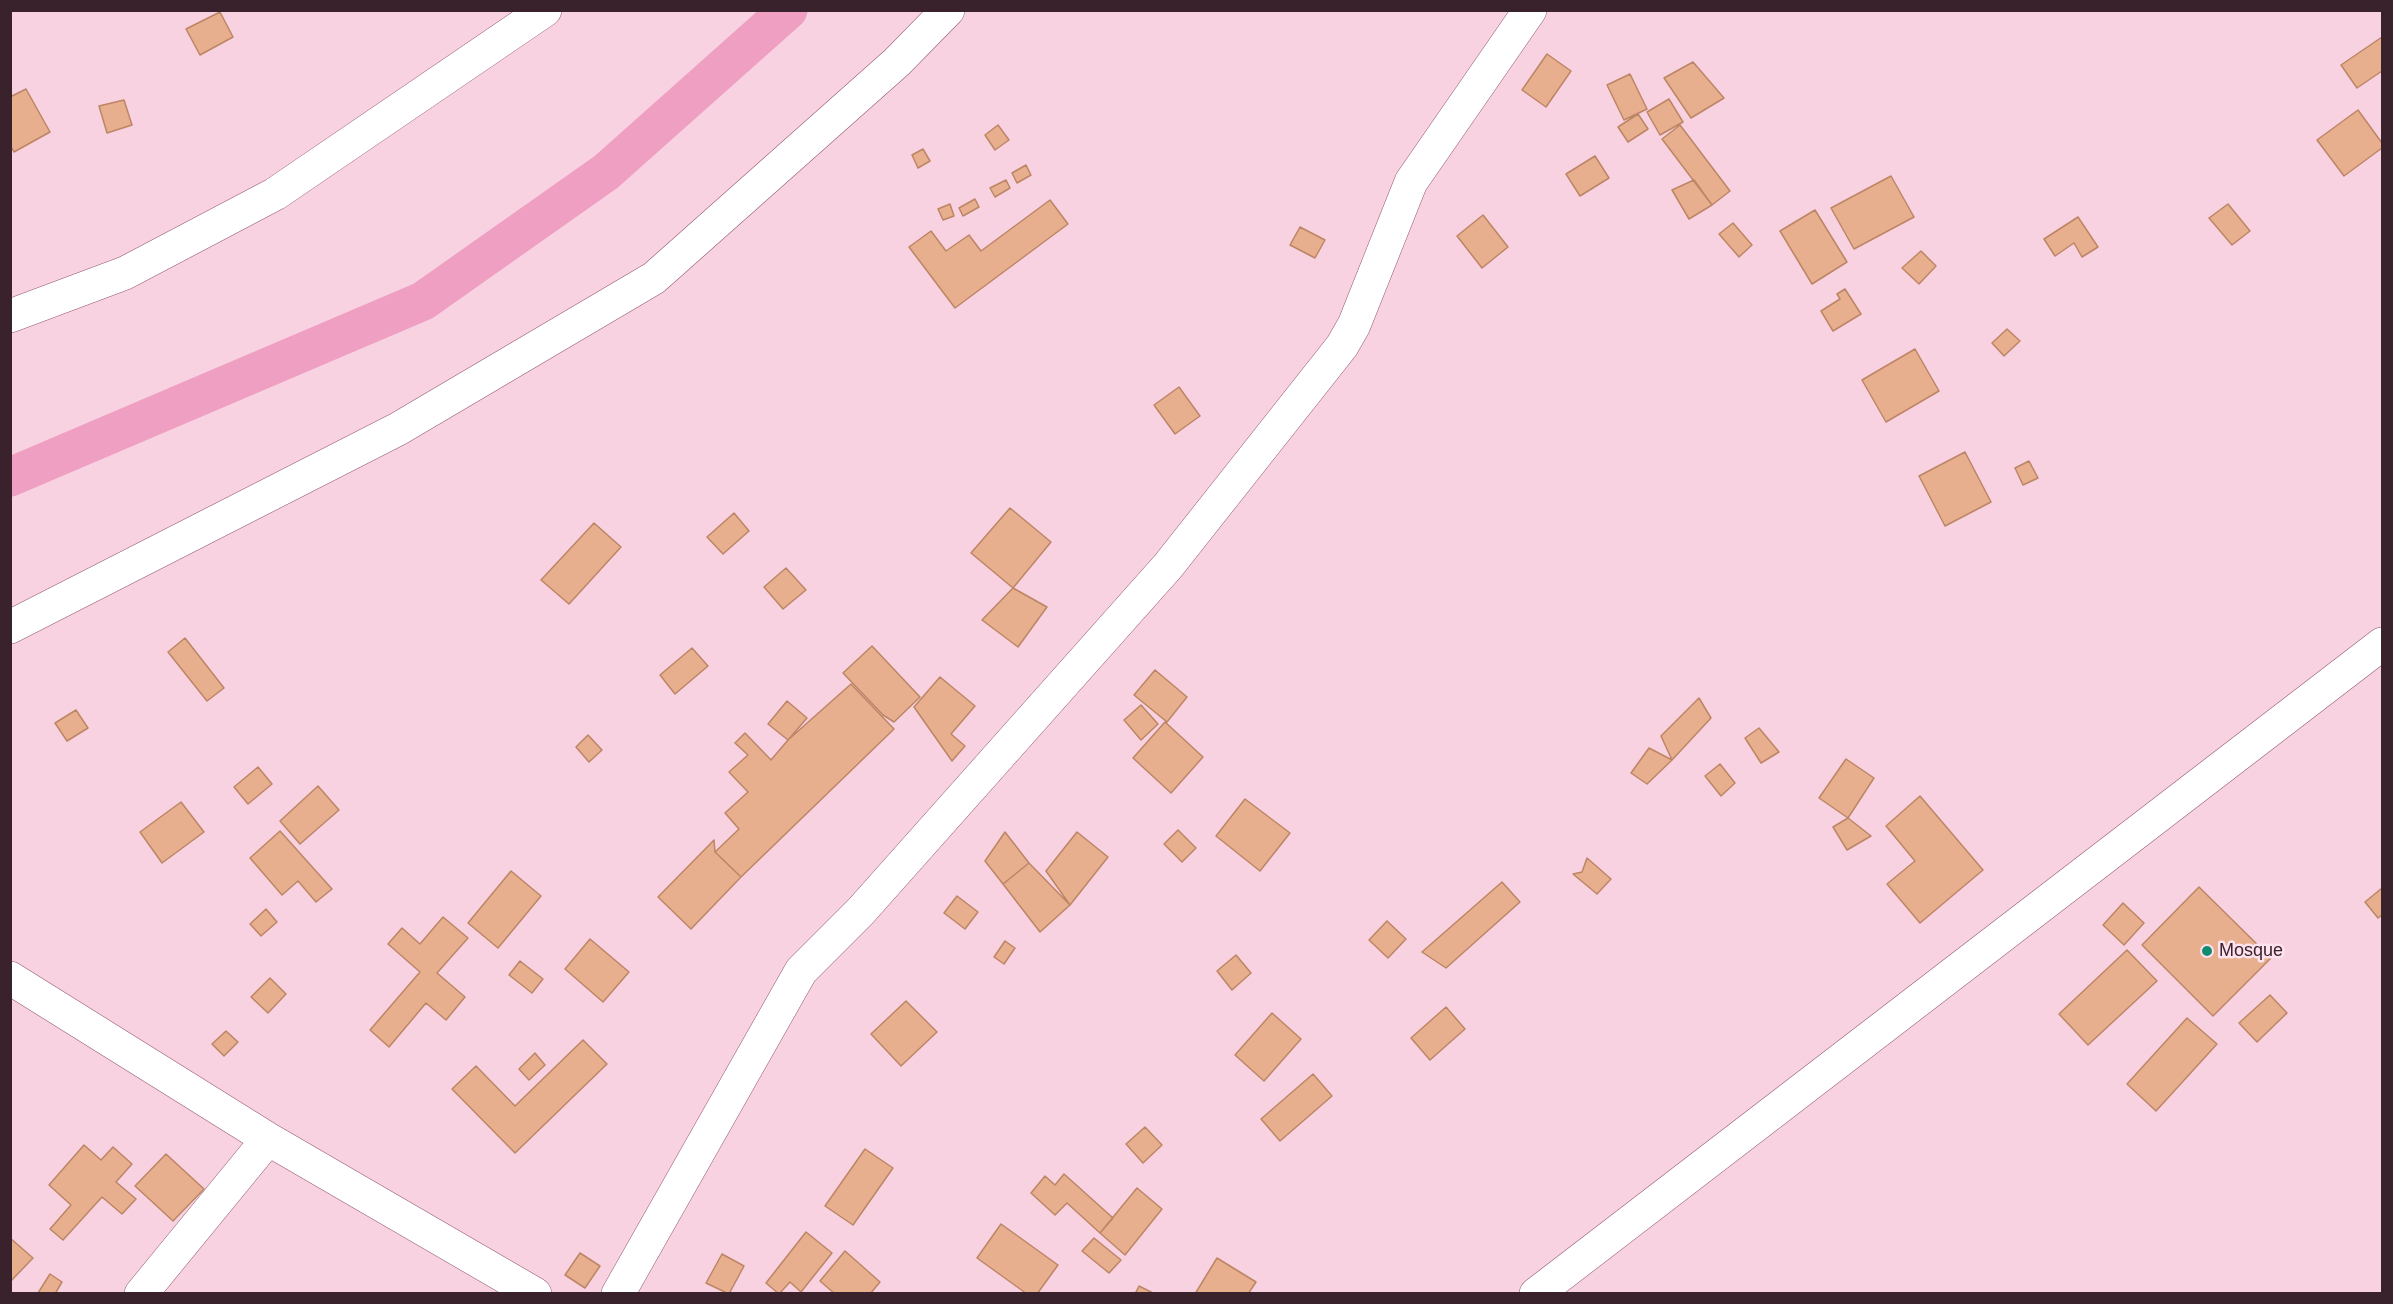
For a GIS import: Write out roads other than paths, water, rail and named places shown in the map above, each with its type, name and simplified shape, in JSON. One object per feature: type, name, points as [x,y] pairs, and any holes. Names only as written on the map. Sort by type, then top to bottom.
[{"type":"street","points":[[10,316],[125,273],[275,194],[545,10]]},
{"type":"street","points":[[10,627],[398,429],[654,278],[897,62],[948,10]]},
{"type":"street","points":[[618,1293],[801,971],[861,911],[1168,566],[1342,346],[1354,325],[1411,182],[1530,10]]},
{"type":"street","points":[[1536,1293],[2382,644]]},
{"type":"street","points":[[10,978],[268,1139],[535,1293]]},
{"type":"street","points":[[141,1293],[268,1139]]},
{"type":"waterway","points":[[10,477],[423,301],[606,172],[788,10]]},
{"type":"place","name":"Mosque","points":[[2207,951]]}]
